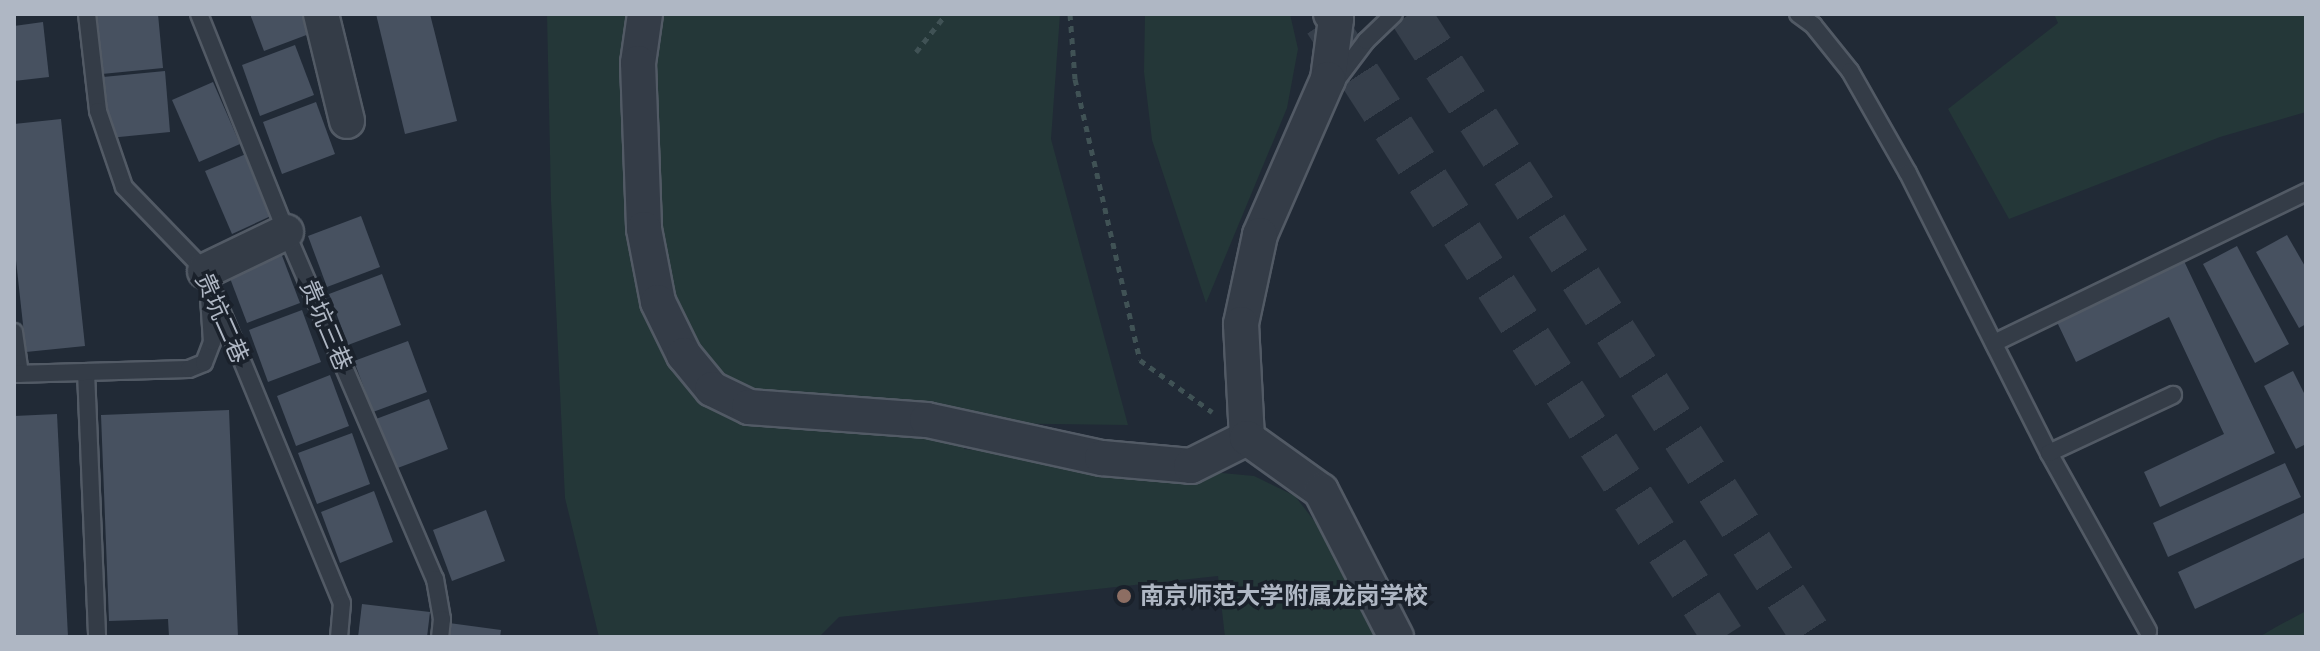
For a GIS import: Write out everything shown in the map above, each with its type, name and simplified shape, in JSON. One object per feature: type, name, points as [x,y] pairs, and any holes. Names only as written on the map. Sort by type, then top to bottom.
[{"type":"street","points":[[321,14],[347,121]]},
{"type":"street","points":[[645,14],[638,63],[644,229],[658,302],[684,355],[712,389],[749,407],[927,420],[1102,458],[1191,466],[1247,438]]},
{"type":"street","points":[[1247,438],[1241,324],[1260,235],[1328,79],[1337,16]]},
{"type":"street","points":[[205,271],[286,232]]},
{"type":"street","points":[[1247,438],[1321,491],[1396,637]]},
{"type":"lane","name":"贵坑二巷","points":[[87,14],[98,111],[124,187],[205,271],[342,603],[339,637]]},
{"type":"lane","name":"贵坑三巷","points":[[199,14],[286,232],[435,579],[442,619],[440,637]]},
{"type":"lane","points":[[1320,101],[1366,41],[1394,14]]},
{"type":"lane","points":[[1798,14],[1813,25],[1850,71],[1908,173],[2049,453],[2148,631]]},
{"type":"lane","points":[[1994,343],[2306,192]]},
{"type":"lane","points":[[14,332],[17,374],[189,369],[204,363],[212,342],[213,319],[205,271]]},
{"type":"lane","points":[[86,372],[97,637]]},
{"type":"lane","points":[[2049,453],[2173,395]]},
{"type":"path","points":[[916,52],[946,14]]},
{"type":"path","points":[[1070,14],[1075,79],[1140,360],[1247,438]]},
{"type":"shaded area","points":[[547,14],[1060,14],[1051,139],[1128,425],[970,423],[964,449],[1254,476],[1295,496],[1333,545],[1380,637],[1225,637],[1218,576],[839,617],[819,637],[599,637],[565,498],[551,200]]},
{"type":"shaded area","points":[[1145,14],[1290,14],[1298,49],[1287,108],[1206,303],[1152,140],[1144,72]]},
{"type":"shaded area","points":[[2054,14],[2306,14],[2306,112],[2220,137],[2009,219],[1948,109],[2058,23]]},
{"type":"shaded area","points":[[2306,611],[2306,637],[2259,637],[2276,627]]},
{"type":"building","points":[[96,14],[158,14],[163,68],[102,74]]},
{"type":"building","points":[[250,14],[310,14],[317,31],[264,51]]},
{"type":"building","points":[[376,14],[430,14],[457,121],[405,134]]},
{"type":"building","points":[[43,22],[49,77],[14,81],[14,26]]},
{"type":"building","points":[[295,45],[314,95],[260,116],[242,65]]},
{"type":"building","points":[[165,71],[170,132],[109,138],[103,77]]},
{"type":"building","points":[[213,82],[240,144],[199,162],[172,100]]},
{"type":"building","points":[[316,102],[335,154],[282,174],[263,122]]},
{"type":"building","points":[[61,119],[85,346],[26,352],[14,242],[14,124]]},
{"type":"building","points":[[246,154],[273,215],[232,234],[205,171]]},
{"type":"building","points":[[361,216],[380,267],[327,287],[308,236]]},
{"type":"building","points":[[2287,235],[2306,268],[2306,324],[2299,328],[2256,252]]},
{"type":"building","points":[[2237,246],[2289,344],[2255,363],[2203,264]]},
{"type":"building","points":[[281,253],[300,303],[247,323],[228,273]]},
{"type":"building","points":[[2184,261],[2275,453],[2160,507],[2144,472],[2224,434],[2169,317],[2076,362],[2057,322]]},
{"type":"building","points":[[382,274],[401,325],[348,345],[329,294]]},
{"type":"building","points":[[302,310],[321,362],[268,382],[249,330]]},
{"type":"building","points":[[408,341],[427,392],[373,412],[354,361]]},
{"type":"building","points":[[2293,371],[2306,397],[2306,444],[2296,449],[2264,386]]},
{"type":"building","points":[[330,375],[349,426],[296,446],[277,396]]},
{"type":"building","points":[[429,399],[448,449],[395,469],[376,419]]},
{"type":"building","points":[[229,410],[238,637],[169,637],[168,619],[109,621],[101,415]]},
{"type":"building","points":[[57,414],[68,637],[14,637],[14,416]]},
{"type":"building","points":[[352,433],[370,484],[317,504],[298,453]]},
{"type":"building","points":[[2285,463],[2301,497],[2168,557],[2153,523]]},
{"type":"building","points":[[374,491],[393,542],[340,563],[321,512]]},
{"type":"building","points":[[486,510],[505,561],[452,581],[433,530]]},
{"type":"building","points":[[2306,512],[2306,557],[2195,609],[2178,572]]},
{"type":"building","points":[[362,604],[430,612],[427,637],[358,637]]},
{"type":"building","points":[[449,623],[501,630],[500,637],[448,637]]},
{"type":"tunnel","points":[[1410,14],[1812,637]]},
{"type":"tunnel","points":[[1325,22],[1723,637]]},
{"type":"place","name":"南京师范大学附属龙岗学校","points":[[1124,596]]}]
